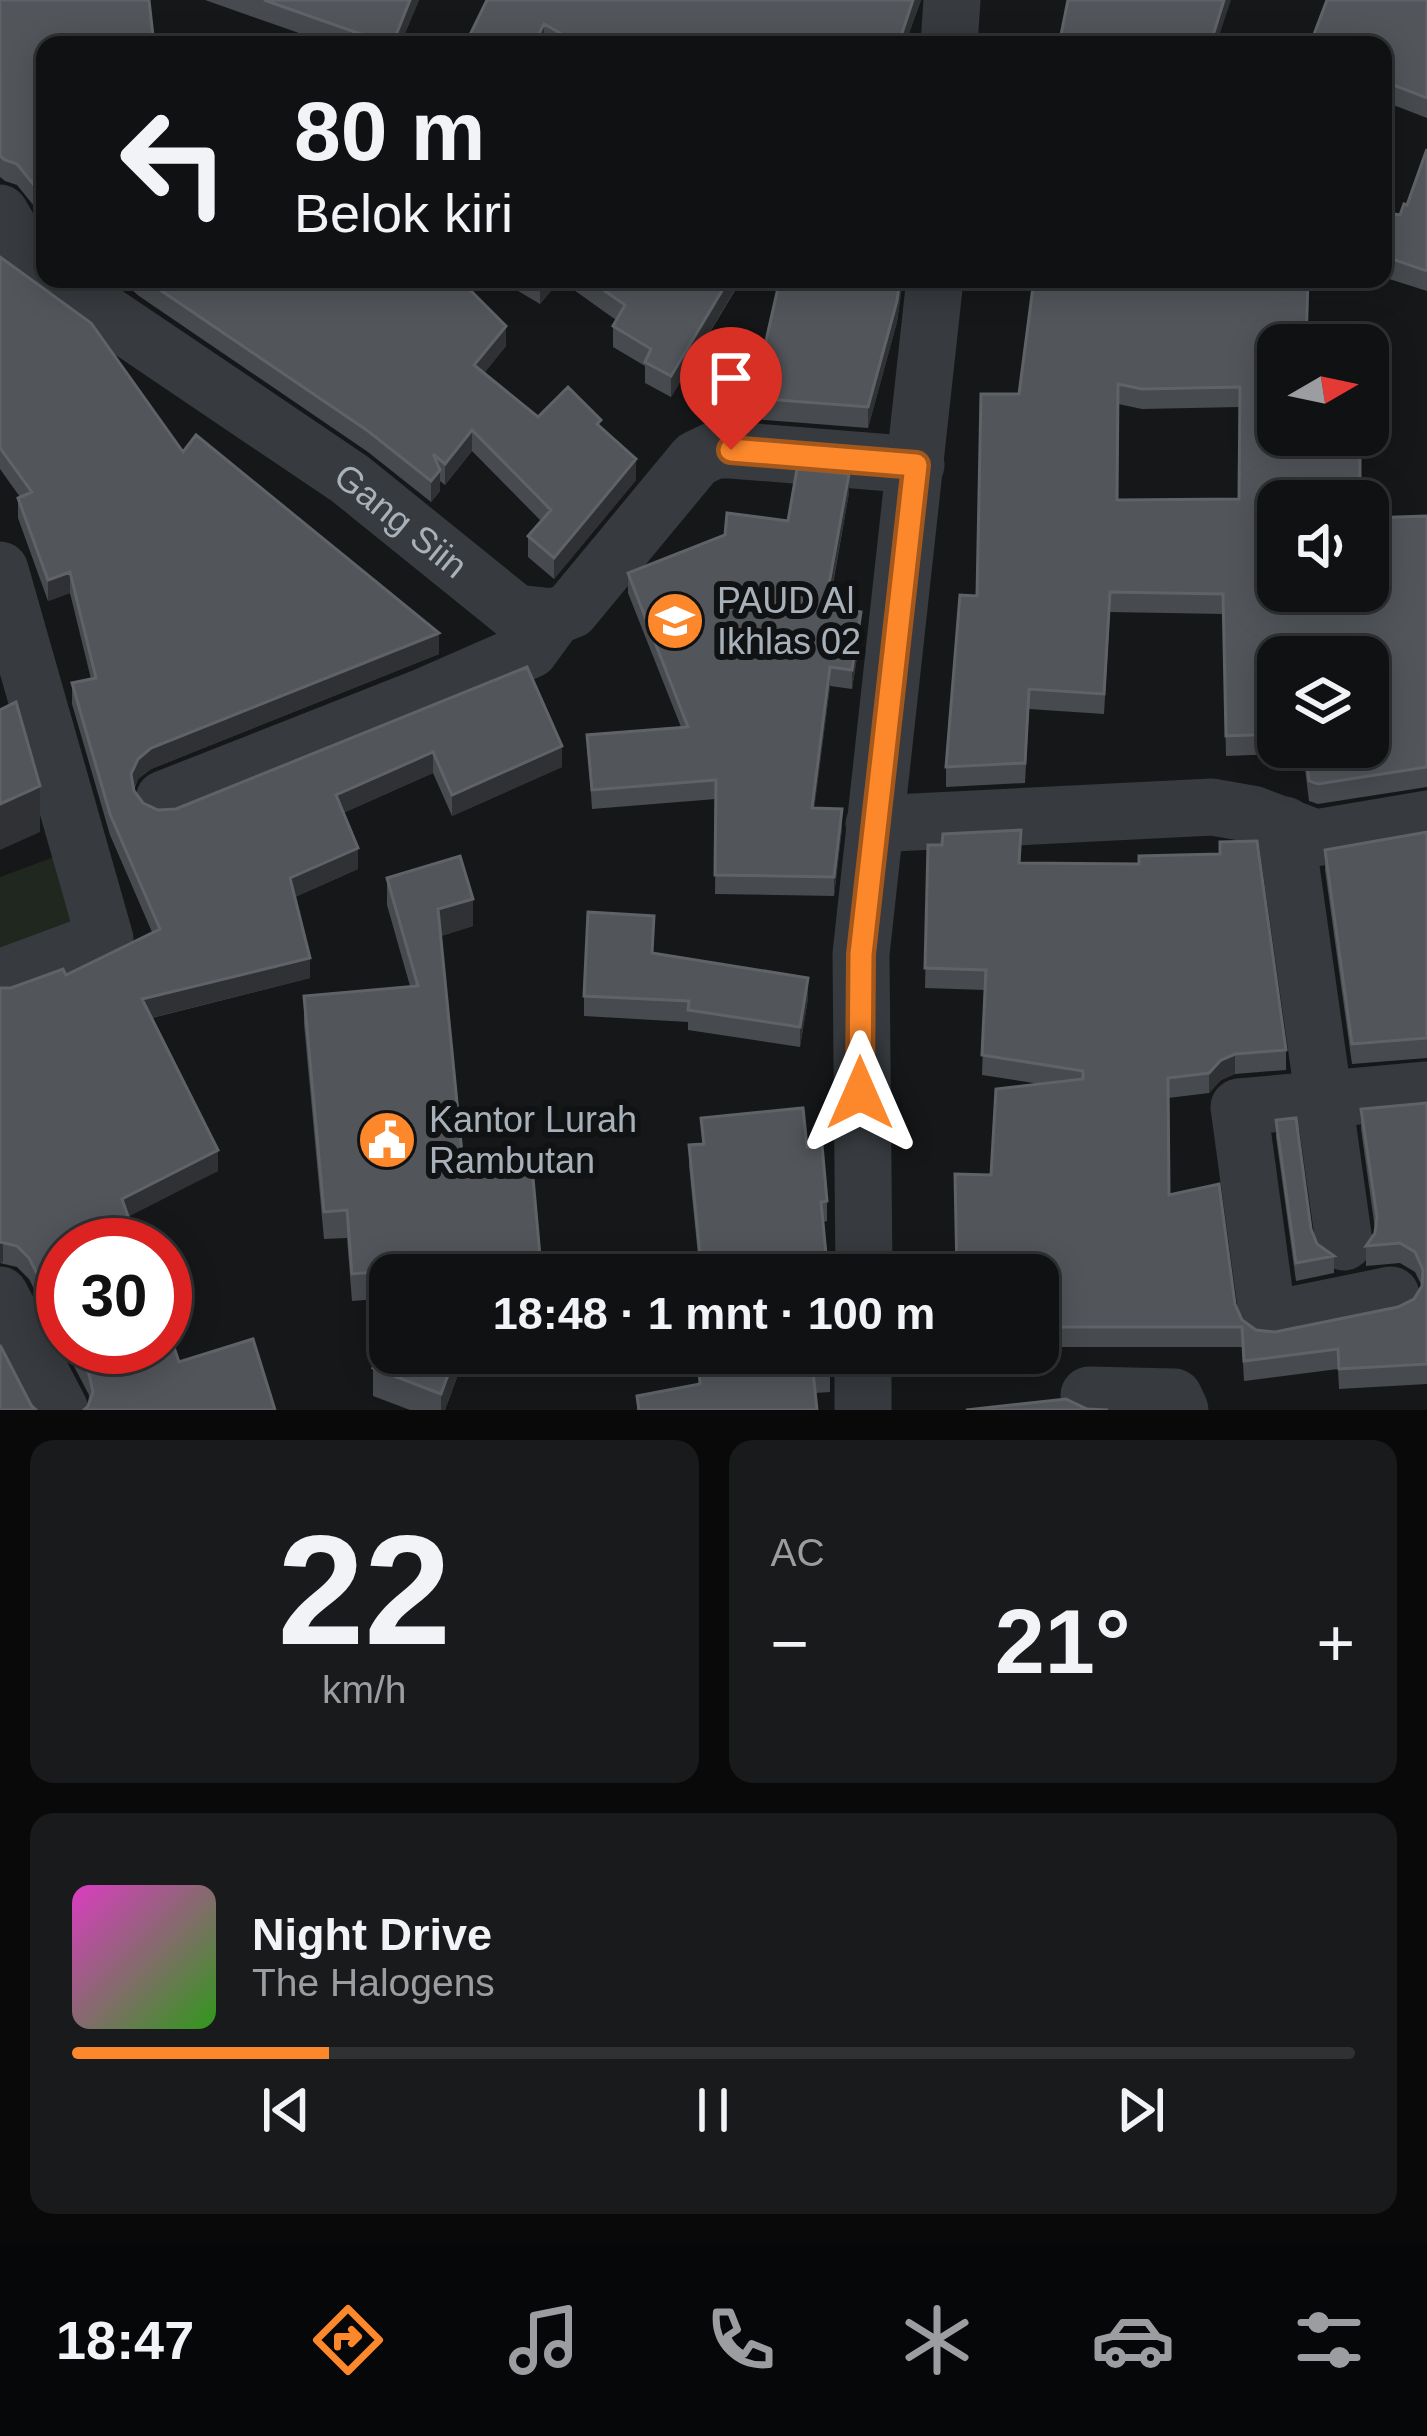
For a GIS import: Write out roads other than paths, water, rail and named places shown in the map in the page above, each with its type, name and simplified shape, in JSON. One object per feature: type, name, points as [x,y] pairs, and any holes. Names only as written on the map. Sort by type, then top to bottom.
[{"type":"street","points":[[950,36],[952,0]]},
{"type":"street","name":"Gang Siin","points":[[64,288],[350,479],[516,613],[554,616]]},
{"type":"street","points":[[864,1254],[861,954],[933,288]]},
{"type":"street","points":[[164,799],[530,650],[554,616],[571,610],[696,459],[715,450],[916,465]]},
{"type":"street","points":[[0,570],[105,939],[0,978]]},
{"type":"street","points":[[874,824],[1212,807],[1252,814],[1315,838],[1427,818]]},
{"type":"street","points":[[1286,825],[1344,1242]]},
{"type":"street","points":[[1391,1295],[1268,1320],[1239,1107],[1427,1090]]},
{"type":"street","points":[[0,1295],[60,1410]]},
{"type":"street","points":[[863,1374],[863,1410]]},
{"type":"street","points":[[1089,1395],[1174,1396],[1180,1410]]},
{"type":"place","name":"PAUD Al Ikhlas 02","points":[[675,621]]},
{"type":"place","name":"Kantor Lurah Rambutan","points":[[387,1140]]}]
